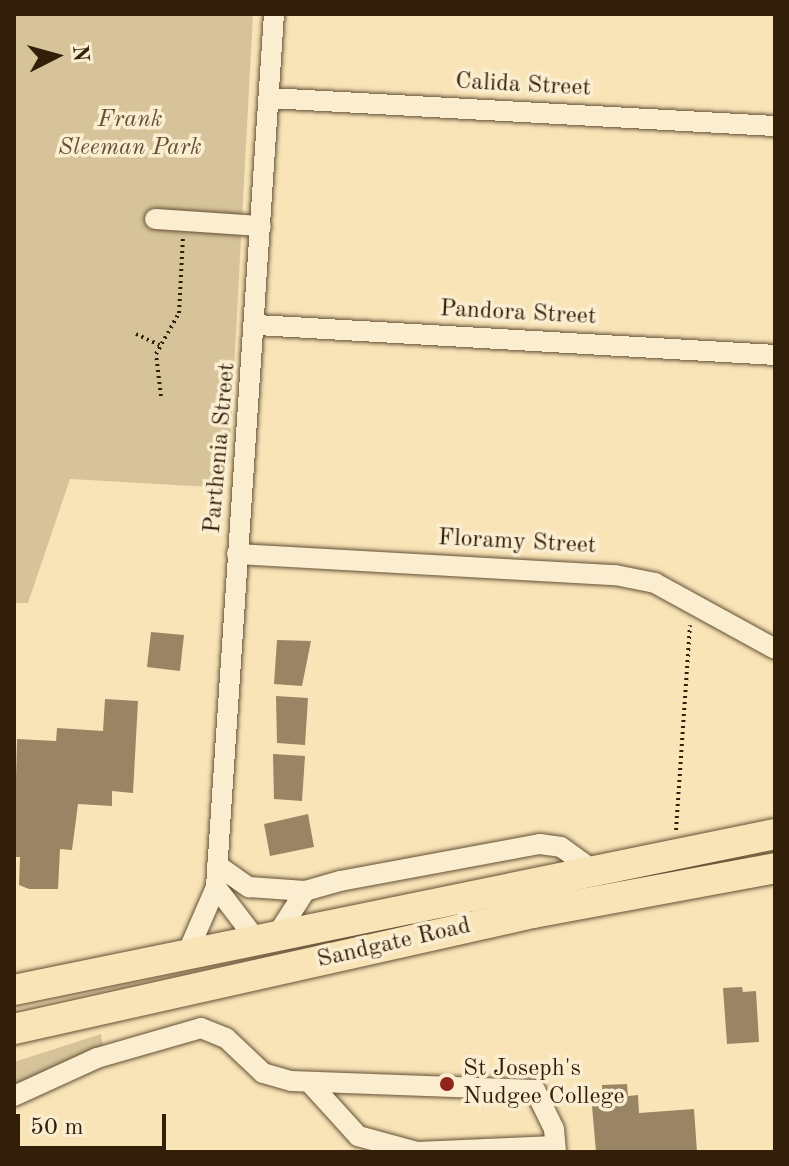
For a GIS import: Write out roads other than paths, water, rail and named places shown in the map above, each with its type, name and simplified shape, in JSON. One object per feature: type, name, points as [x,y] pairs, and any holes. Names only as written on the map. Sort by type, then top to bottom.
[{"type":"highway","name":"Sandgate Road","points":[[14,990],[775,834]]},
{"type":"highway","name":"Sandgate Road","points":[[14,1029],[517,917],[775,868]]},
{"type":"street","name":"Parthenia Street","points":[[186,956],[216,887],[237,554],[257,325],[274,14]]},
{"type":"street","name":"Calida Street","points":[[269,98],[775,126]]},
{"type":"street","points":[[155,219],[261,226]]},
{"type":"street","name":"Pandora Street","points":[[257,325],[775,355]]},
{"type":"street","name":"Floramy Street","points":[[237,554],[615,575],[692,600],[775,649]]},
{"type":"street","points":[[217,865],[259,891],[305,891],[540,844],[561,847],[593,870]]},
{"type":"street","points":[[216,887],[266,940],[305,891]]},
{"type":"street","points":[[14,1096],[162,1035],[201,1028],[218,1034],[263,1073],[310,1083],[535,1090],[547,1108],[556,1149],[417,1152],[358,1136],[310,1083]]},
{"type":"place","name":"St Joseph's Nudgee College","points":[[447,1084]]},
{"type":"park label","name":"Frank Sleeman Park","points":[[130,135]]}]
